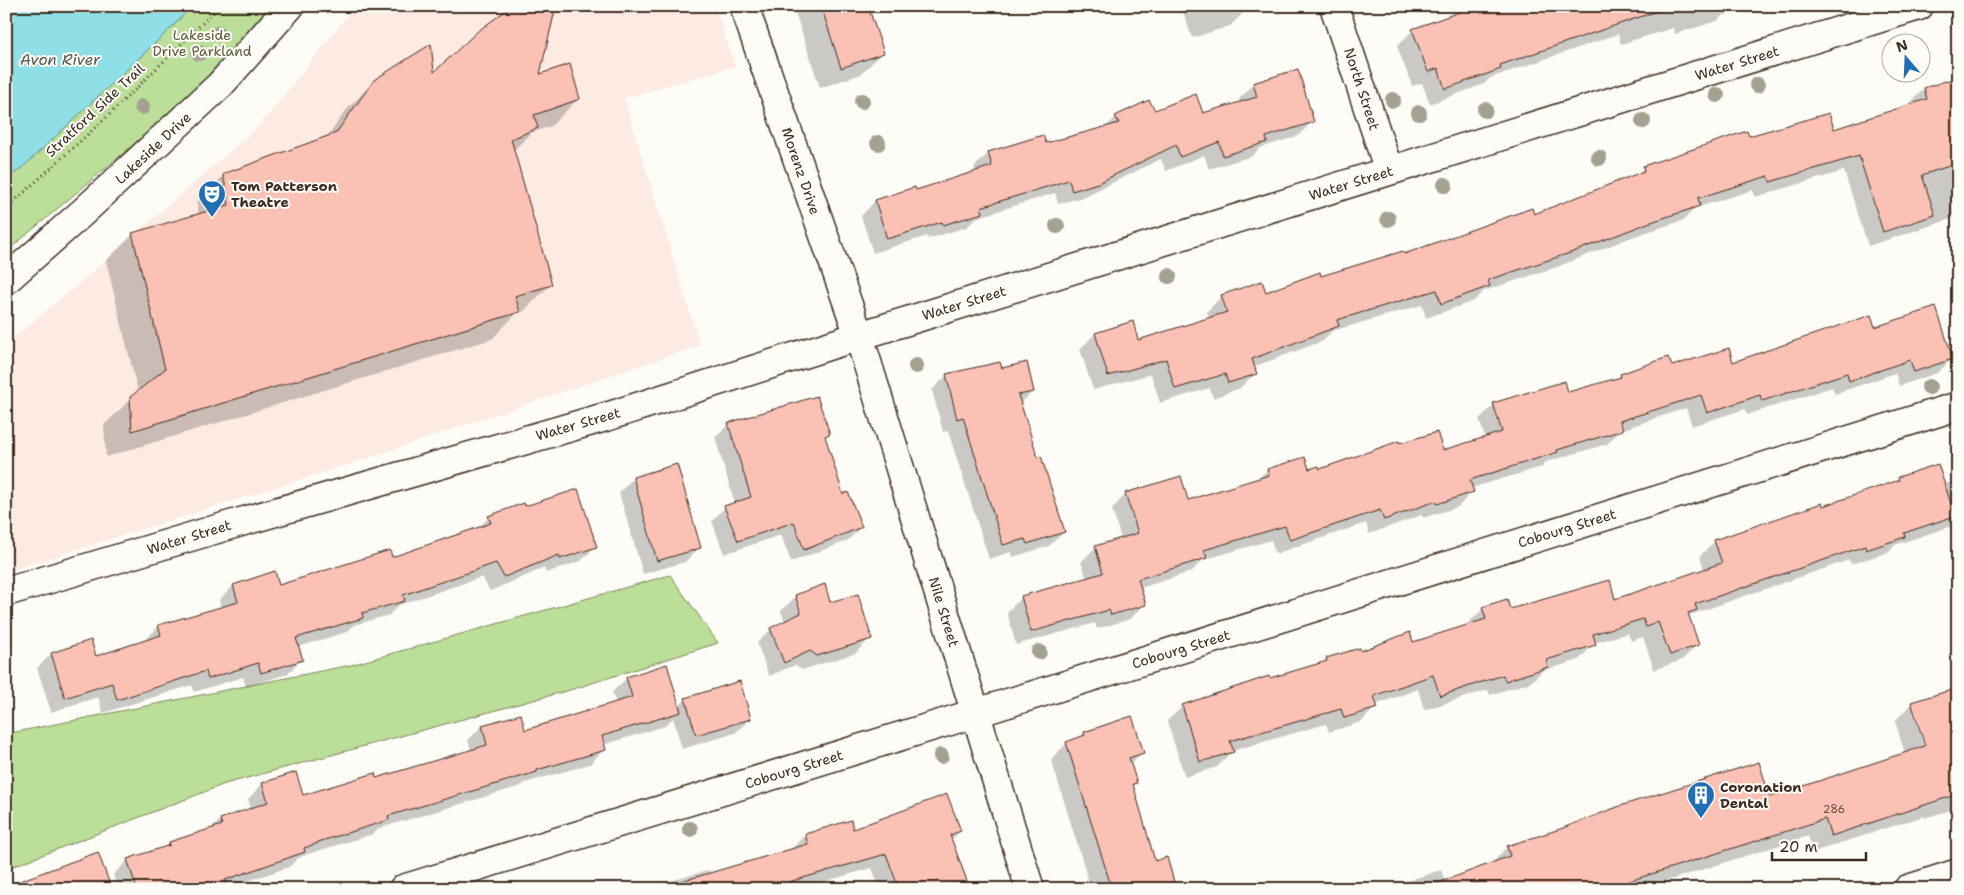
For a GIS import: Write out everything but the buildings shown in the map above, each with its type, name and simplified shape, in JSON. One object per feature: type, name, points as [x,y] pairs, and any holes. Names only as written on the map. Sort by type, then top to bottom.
[{"type":"street","name":"Lakeside Drive","points":[[6,280],[83,212],[220,85],[290,6]]},
{"type":"street","name":"Morenz Drive","points":[[744,6],[859,336]]},
{"type":"street","name":"North Street","points":[[1334,6],[1389,171]]},
{"type":"street","name":"Water Street","points":[[6,592],[600,418],[1919,6]]},
{"type":"street","name":"Nile Street","points":[[859,336],[1030,889]]},
{"type":"street","name":"Cobourg Street","points":[[403,889],[976,713],[1958,406]]},
{"type":"street","points":[[1908,889],[1958,873]]},
{"type":"path","name":"Stratford Side Trail","points":[[6,209],[110,114],[220,6]]},
{"type":"shaded area","points":[[355,6],[715,6],[735,66],[624,98],[700,345],[363,460],[6,572],[6,344],[81,282],[262,123]]},
{"type":"green space","name":"Lakeside Drive Parkland","points":[[192,6],[275,6],[221,71],[6,252],[6,180],[24,166],[169,30]]},
{"type":"green space","points":[[670,575],[718,643],[570,690],[225,784],[6,869],[6,734],[351,665]]},
{"type":"water","name":"Avon River","points":[[6,6],[192,6],[169,30],[24,166],[6,180]]},
{"type":"place","name":"Tom Patterson Theatre","points":[[212,218]]},
{"type":"place","name":"Coronation Dental","points":[[1701,819]]}]
